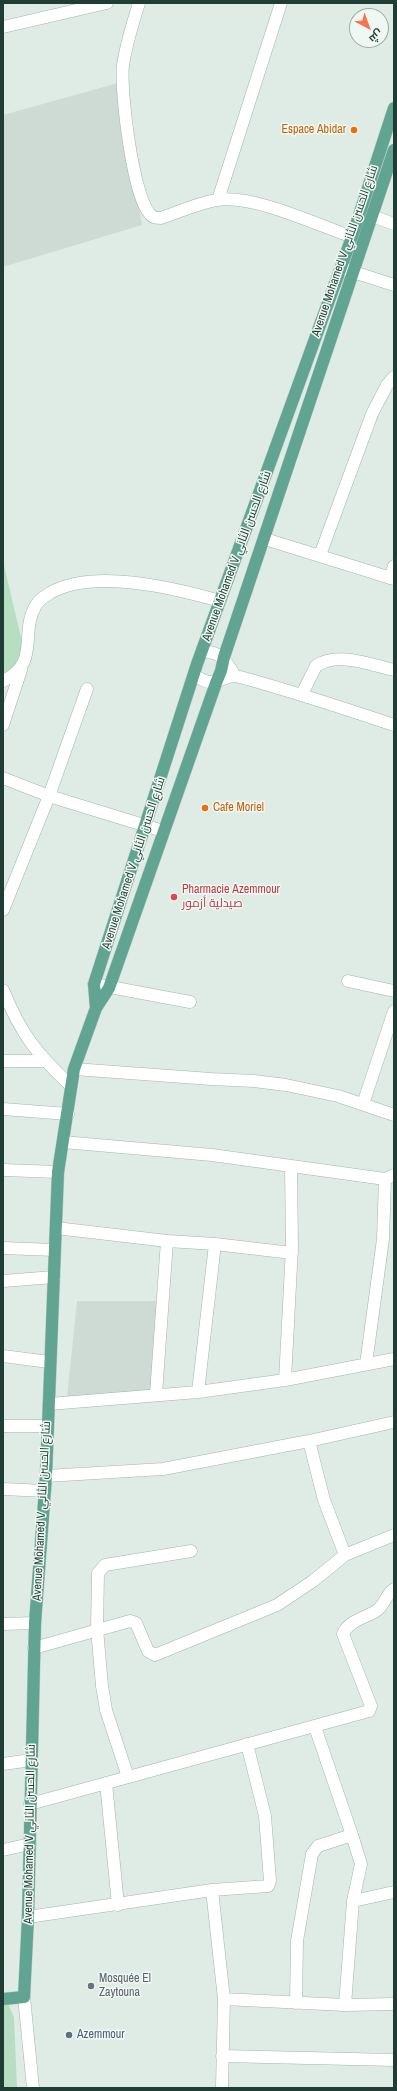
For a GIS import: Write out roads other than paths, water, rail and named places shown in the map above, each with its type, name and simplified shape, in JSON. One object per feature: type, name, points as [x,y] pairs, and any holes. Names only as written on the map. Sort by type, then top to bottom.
[{"type":"main road","name":"Avenue Mohamed V شارع الحسن الثاني","points":[[96,1008],[94,984],[195,675],[197,664],[346,270],[357,238],[394,108]]},
{"type":"main road","name":"Avenue Mohamed V شارع الحسن الثاني","points":[[357,238],[372,216],[394,150]]},
{"type":"main road","name":"Avenue Mohamed V شارع الحسن الثاني","points":[[24,1997],[28,1917],[35,1623],[46,1476],[49,1362],[58,1172],[68,1114],[70,1086],[74,1068],[96,1008],[108,988],[216,683],[222,671],[224,657],[265,539],[346,270]]},
{"type":"main road","points":[[3,1999],[24,1997]]},
{"type":"street","points":[[3,27],[107,3]]},
{"type":"street","points":[[139,3],[124,65],[122,91],[135,172],[144,205],[150,214],[157,218],[218,200],[244,202],[274,209],[357,238]]},
{"type":"street","points":[[218,200],[281,3]]},
{"type":"street","points":[[372,216],[394,224]]},
{"type":"street","points":[[346,270],[394,285]]},
{"type":"street","points":[[320,555],[360,443],[381,396],[394,377]]},
{"type":"street","points":[[265,539],[320,555],[392,579],[394,566]]},
{"type":"street","points":[[3,725],[22,668],[30,622],[36,604],[46,595],[61,588],[89,582],[136,583],[186,591],[220,601]]},
{"type":"street","points":[[202,652],[213,653],[224,657],[235,676]]},
{"type":"street","points":[[302,694],[316,666],[330,660],[342,659],[394,670]]},
{"type":"street","points":[[3,681],[16,674],[22,668]]},
{"type":"street","points":[[195,675],[204,681],[216,683],[235,676],[302,694],[394,726]]},
{"type":"street","points":[[3,910],[49,796],[87,689]]},
{"type":"street","points":[[3,778],[49,796],[163,831]]},
{"type":"street","points":[[348,981],[394,991]]},
{"type":"street","points":[[94,984],[108,988],[190,1002]]},
{"type":"street","points":[[3,990],[15,1018],[31,1045],[44,1061],[70,1086]]},
{"type":"street","points":[[363,1104],[394,1011]]},
{"type":"street","points":[[3,1060],[44,1061]]},
{"type":"street","points":[[74,1068],[203,1079],[254,1080],[286,1085],[363,1104],[394,1115]]},
{"type":"street","points":[[3,1110],[68,1114]]},
{"type":"street","points":[[63,1142],[212,1155],[291,1166],[390,1177],[366,1364]]},
{"type":"street","points":[[285,1380],[292,1253],[291,1166]]},
{"type":"street","points":[[3,1170],[58,1172]]},
{"type":"street","points":[[56,1228],[167,1241],[215,1244],[292,1253]]},
{"type":"street","points":[[156,1394],[167,1241]]},
{"type":"street","points":[[198,1392],[215,1244]]},
{"type":"street","points":[[3,1248],[54,1250]]},
{"type":"street","points":[[3,1281],[54,1277]]},
{"type":"street","points":[[3,1356],[49,1362]]},
{"type":"street","points":[[49,1404],[156,1394],[198,1392],[285,1380],[394,1360]]},
{"type":"street","points":[[46,1476],[163,1469],[309,1441],[394,1422]]},
{"type":"street","points":[[3,1426],[47,1426]]},
{"type":"street","points":[[309,1441],[324,1500],[345,1555]]},
{"type":"street","points":[[3,1489],[45,1491]]},
{"type":"street","points":[[34,1648],[97,1629],[133,1621],[139,1626],[148,1651],[155,1655],[235,1623],[287,1600],[345,1555],[394,1535]]},
{"type":"street","points":[[128,1777],[106,1710],[97,1629],[96,1578],[100,1569],[105,1566],[191,1551]]},
{"type":"street","points":[[30,1804],[247,1744],[315,1727],[371,1710],[371,1706],[343,1634],[349,1625],[383,1606],[389,1593],[394,1589]]},
{"type":"street","points":[[3,1624],[35,1623]]},
{"type":"street","points":[[315,1727],[361,1864],[353,1901],[345,2006]]},
{"type":"street","points":[[28,1917],[212,1890],[266,1887],[270,1881],[265,1816],[247,1744]]},
{"type":"street","points":[[3,1764],[31,1760]]},
{"type":"street","points":[[106,1784],[118,1905]]},
{"type":"street","points":[[296,2003],[296,1941],[312,1854],[318,1846],[352,1835]]},
{"type":"street","points":[[3,1850],[30,1844]]},
{"type":"street","points":[[212,1890],[224,1999],[222,2088]]},
{"type":"street","points":[[353,1901],[394,1892]]},
{"type":"street","points":[[24,1997],[33,2088]]},
{"type":"street","points":[[224,1999],[345,2006],[394,2004]]},
{"type":"street","points":[[222,2056],[394,2060]]},
{"type":"place","name":"Espace Abidar","points":[[354,130]]},
{"type":"place","name":"Cafe Moriel","points":[[205,808]]},
{"type":"place","name":"Pharmacie Azemmour صيدلية أزمور","points":[[174,897]]},
{"type":"place","name":"Mosquée El Zaytouna","points":[[91,1986]]},
{"type":"place","name":"Azemmour","points":[[69,2035]]}]
